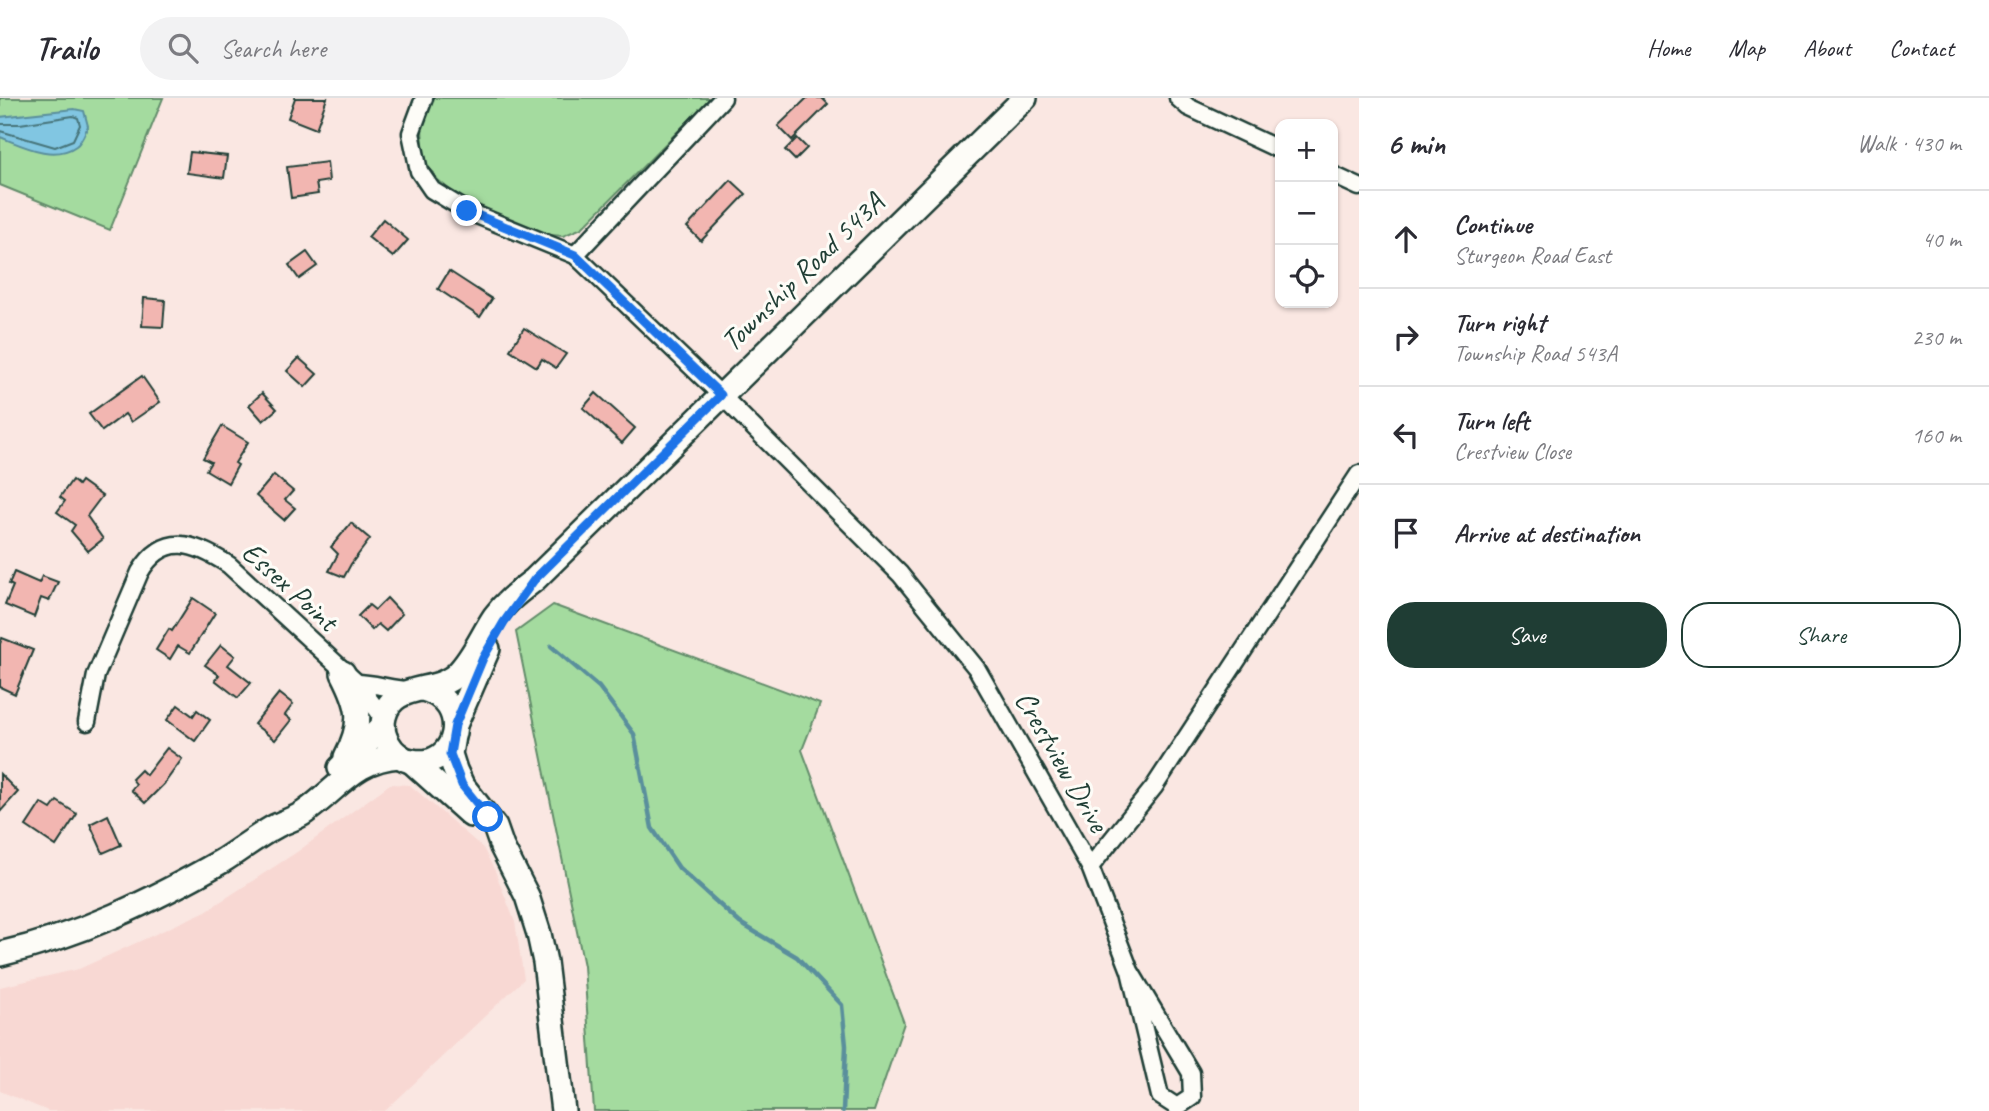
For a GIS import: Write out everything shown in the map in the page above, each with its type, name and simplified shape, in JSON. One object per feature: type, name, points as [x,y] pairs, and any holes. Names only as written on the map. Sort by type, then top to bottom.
[{"type":"main road","name":"Township Road 543A","points":[[275,827],[340,769],[383,722],[390,703],[400,695],[441,685],[458,672],[503,606],[534,580],[1024,98]]},
{"type":"main road","name":"Township Road 543A","points":[[0,954],[75,932],[153,899],[275,827],[304,813],[368,762],[381,758],[423,762],[435,759],[445,752],[483,658],[504,622],[534,580]]},
{"type":"main road","points":[[340,769],[351,747],[359,715],[350,678]]},
{"type":"main road","points":[[417,690],[434,692],[451,708],[453,734],[450,754],[455,770],[462,785],[495,827],[527,896],[545,962],[563,1111]]},
{"type":"main road","points":[[383,722],[385,738],[391,748],[454,798],[488,836],[502,847]]},
{"type":"street","points":[[424,98],[411,133],[419,172],[432,190],[467,211],[575,255],[723,98]]},
{"type":"street","points":[[1178,98],[1188,107],[1275,148]]},
{"type":"street","points":[[1338,177],[1359,187]]},
{"type":"street","name":"Crestview Drive","points":[[575,255],[721,395],[900,574],[977,669],[1090,867],[1154,787],[1359,474]]},
{"type":"street","name":"Essex Point","points":[[87,722],[96,675],[126,600],[149,558],[159,549],[183,544],[209,552],[229,565],[350,678],[383,722]]},
{"type":"street","points":[[350,678],[399,690],[417,690]]},
{"type":"street","points":[[1090,867],[1130,971],[1160,1096],[1177,1107],[1192,1097],[1191,1073],[1130,971]]},
{"type":"shaded area","points":[[390,784],[410,785],[483,848],[515,922],[524,979],[385,1111],[48,1111],[0,1091],[0,987],[79,969],[206,911],[297,852]]},
{"type":"green space","points":[[0,98],[163,98],[110,230],[0,185]]},
{"type":"green space","points":[[431,98],[711,98],[582,228],[563,236],[539,234],[458,197],[438,180],[424,160],[422,128]]},
{"type":"green space","points":[[553,605],[820,704],[802,750],[904,1023],[874,1111],[594,1111],[584,966],[516,632]]},
{"type":"water","points":[[74,109],[84,111],[88,126],[80,142],[67,151],[38,151],[0,137],[0,117]]},
{"type":"building","points":[[295,98],[327,98],[316,129],[288,118]]},
{"type":"building","points":[[807,98],[822,98],[828,104],[792,140],[778,126]]},
{"type":"building","points":[[797,138],[807,148],[795,160],[785,150]]},
{"type":"building","points":[[190,152],[227,156],[224,178],[187,173]]},
{"type":"building","points":[[327,162],[329,181],[316,183],[318,194],[291,198],[287,167]]},
{"type":"building","points":[[731,180],[746,194],[701,241],[687,227]]},
{"type":"building","points":[[383,219],[408,240],[393,257],[368,237]]},
{"type":"building","points":[[307,252],[317,266],[299,279],[289,265]]},
{"type":"building","points":[[449,271],[492,299],[480,317],[438,289]]},
{"type":"building","points":[[144,298],[165,300],[163,327],[142,326]]},
{"type":"building","points":[[524,328],[566,354],[556,368],[542,359],[537,367],[510,350]]},
{"type":"building","points":[[299,358],[317,374],[305,387],[287,371]]},
{"type":"building","points":[[142,376],[160,402],[131,422],[125,414],[102,431],[89,414]]},
{"type":"building","points":[[262,393],[277,409],[263,421],[249,405]]},
{"type":"building","points":[[596,393],[635,428],[622,443],[583,408]]},
{"type":"building","points":[[222,426],[248,442],[235,463],[238,465],[228,483],[206,470],[211,462],[203,458]]},
{"type":"building","points":[[274,475],[293,491],[285,500],[295,508],[284,520],[256,496]]},
{"type":"building","points":[[72,480],[78,485],[81,481],[102,496],[87,516],[103,539],[88,551],[71,531],[75,525],[57,512],[65,501],[60,497]]},
{"type":"building","points":[[351,523],[370,539],[344,577],[329,571],[338,554],[331,547]]},
{"type":"building","points":[[14,572],[39,583],[42,576],[58,582],[49,601],[41,598],[34,617],[5,605],[13,586],[9,584]]},
{"type":"building","points":[[193,598],[215,613],[190,653],[178,646],[170,659],[156,650]]},
{"type":"building","points":[[387,598],[402,614],[386,631],[378,624],[372,630],[358,616],[369,605],[375,610]]},
{"type":"building","points":[[2,638],[33,650],[15,694],[0,687]]},
{"type":"building","points":[[221,645],[235,656],[228,665],[251,683],[238,698],[215,680],[219,675],[205,665]]},
{"type":"building","points":[[279,693],[293,704],[285,715],[291,720],[275,740],[254,724]]},
{"type":"building","points":[[178,705],[193,716],[197,710],[210,720],[195,741],[167,720]]},
{"type":"building","points":[[167,748],[182,759],[164,784],[145,803],[131,790],[136,784],[132,779],[141,770],[146,775]]},
{"type":"building","points":[[0,774],[18,792],[0,812]]},
{"type":"building","points":[[57,801],[77,814],[56,846],[26,826],[41,803],[51,809]]},
{"type":"building","points":[[108,815],[121,845],[103,853],[90,824]]},
{"type":"waterway","points":[[551,646],[599,687],[634,734],[652,828],[679,868],[740,923],[797,957],[842,1005],[846,1046],[843,1111]]},
{"type":"route","points":[[467,211],[575,255],[721,395],[534,580],[504,622],[483,658],[455,725],[450,754],[462,785],[488,817]]}]
